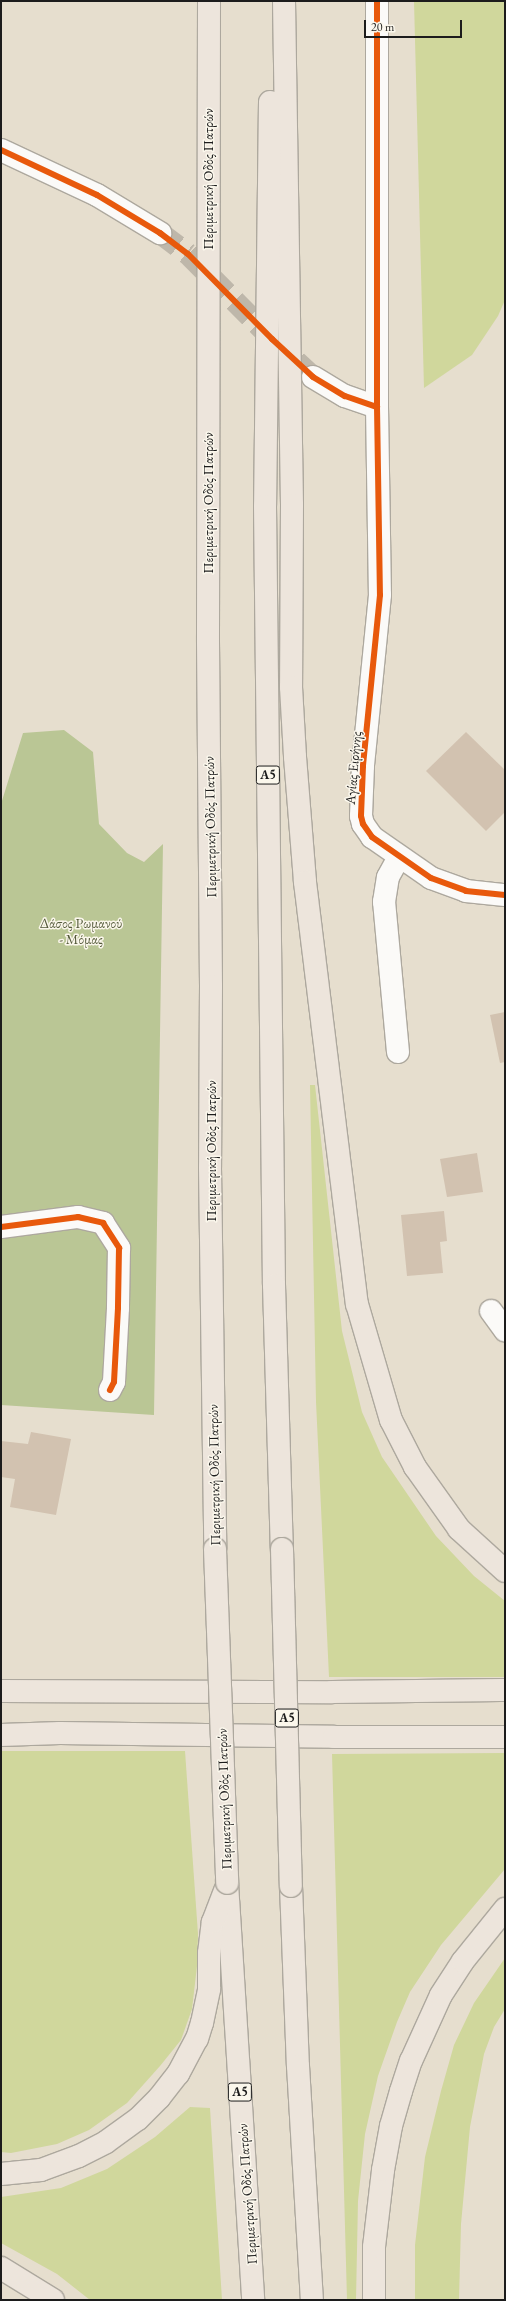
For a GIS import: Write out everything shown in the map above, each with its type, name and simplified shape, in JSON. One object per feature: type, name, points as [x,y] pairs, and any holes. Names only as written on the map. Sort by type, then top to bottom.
[{"type":"highway","name":"Περιμετρική Οδός Πατρών","points":[[209,1],[208,650],[211,986],[210,1168],[215,1549],[228,1883],[253,2300]]},
{"type":"highway","name":"Α5","points":[[272,1],[265,506],[274,1285],[291,1886],[298,2066],[312,2300]]},
{"type":"highway","points":[[284,1],[292,505],[291,687],[305,882],[357,1304],[391,1420],[415,1467],[460,1530],[505,1571]]},
{"type":"highway","points":[[1,1691],[332,1692],[505,1690]]},
{"type":"highway","points":[[1,1735],[60,1733],[505,1738]]},
{"type":"highway","points":[[1,2174],[41,2170],[80,2156],[106,2142],[138,2119],[159,2098],[178,2074],[196,2039],[202,2023],[209,1989],[209,1953],[213,1922],[228,1883]]},
{"type":"highway","points":[[374,2300],[374,2247],[382,2177],[391,2126],[401,2091],[417,2047],[442,1995],[463,1961],[505,1909]]},
{"type":"highway","points":[[1,2268],[53,2300]]},
{"type":"street","name":"Αγίας Ειρήνης","points":[[377,1],[377,407],[380,525],[378,622],[364,766],[361,816],[362,824],[372,836],[399,857],[431,878],[449,886],[475,893],[505,895]]},
{"type":"street","points":[[1,150],[97,195],[160,233]]},
{"type":"street","points":[[313,378],[345,396],[377,407]]},
{"type":"street","points":[[398,1052],[384,902],[388,877],[399,857]]},
{"type":"street","points":[[1,1227],[78,1217],[103,1223],[119,1248],[118,1308],[114,1382],[110,1390]]},
{"type":"street","points":[[491,1311],[505,1330]]},
{"type":"green space","points":[[414,1],[505,1],[505,300],[498,316],[472,355],[424,388]]},
{"type":"green space","name":"Δάσος Ρωμανού - Μόμας","points":[[64,730],[93,752],[99,824],[127,853],[144,862],[163,844],[154,1415],[1,1405],[1,804],[23,733]]},
{"type":"green space","points":[[310,1085],[315,1085],[342,1331],[362,1412],[382,1457],[436,1536],[474,1576],[505,1601],[505,1677],[329,1677],[316,1402]]},
{"type":"green space","points":[[1,1751],[185,1751],[198,1934],[197,1966],[192,2009],[181,2040],[160,2066],[127,2103],[89,2130],[57,2144],[11,2153],[1,2152]]},
{"type":"green space","points":[[505,1753],[505,1869],[441,1945],[410,1992],[397,2022],[378,2076],[365,2134],[358,2201],[356,2300],[347,2300],[332,1754]]},
{"type":"green space","points":[[505,1958],[505,2009],[494,2027],[484,2054],[470,2127],[461,2224],[459,2300],[415,2300],[415,2245],[425,2157],[441,2091],[454,2045],[474,2003]]},
{"type":"green space","points":[[190,2107],[210,2108],[222,2300],[90,2300],[57,2274],[1,2243],[1,2197],[61,2188],[107,2169],[155,2137]]},
{"type":"building","points":[[466,732],[505,770],[505,812],[486,831],[426,771]]},
{"type":"building","points":[[505,1012],[505,1062],[500,1063],[490,1015]]},
{"type":"building","points":[[477,1153],[483,1192],[447,1197],[440,1159]]},
{"type":"building","points":[[444,1211],[447,1241],[440,1242],[443,1273],[407,1276],[401,1215]]},
{"type":"building","points":[[31,1432],[71,1439],[56,1515],[10,1507],[15,1479],[1,1477],[1,1441],[28,1444]]},
{"type":"tunnel","points":[[160,233],[188,254],[272,339],[313,377]]},
{"type":"cycle path","points":[[377,1],[377,407],[380,595],[363,766],[361,816],[363,824],[372,837],[431,878],[466,891],[505,895]]},
{"type":"cycle path","points":[[1,150],[97,195],[160,233],[188,254],[272,339],[313,377],[345,396],[377,407]]},
{"type":"cycle path","points":[[1,1227],[78,1217],[103,1223],[119,1248],[118,1308],[114,1382],[110,1390]]}]
